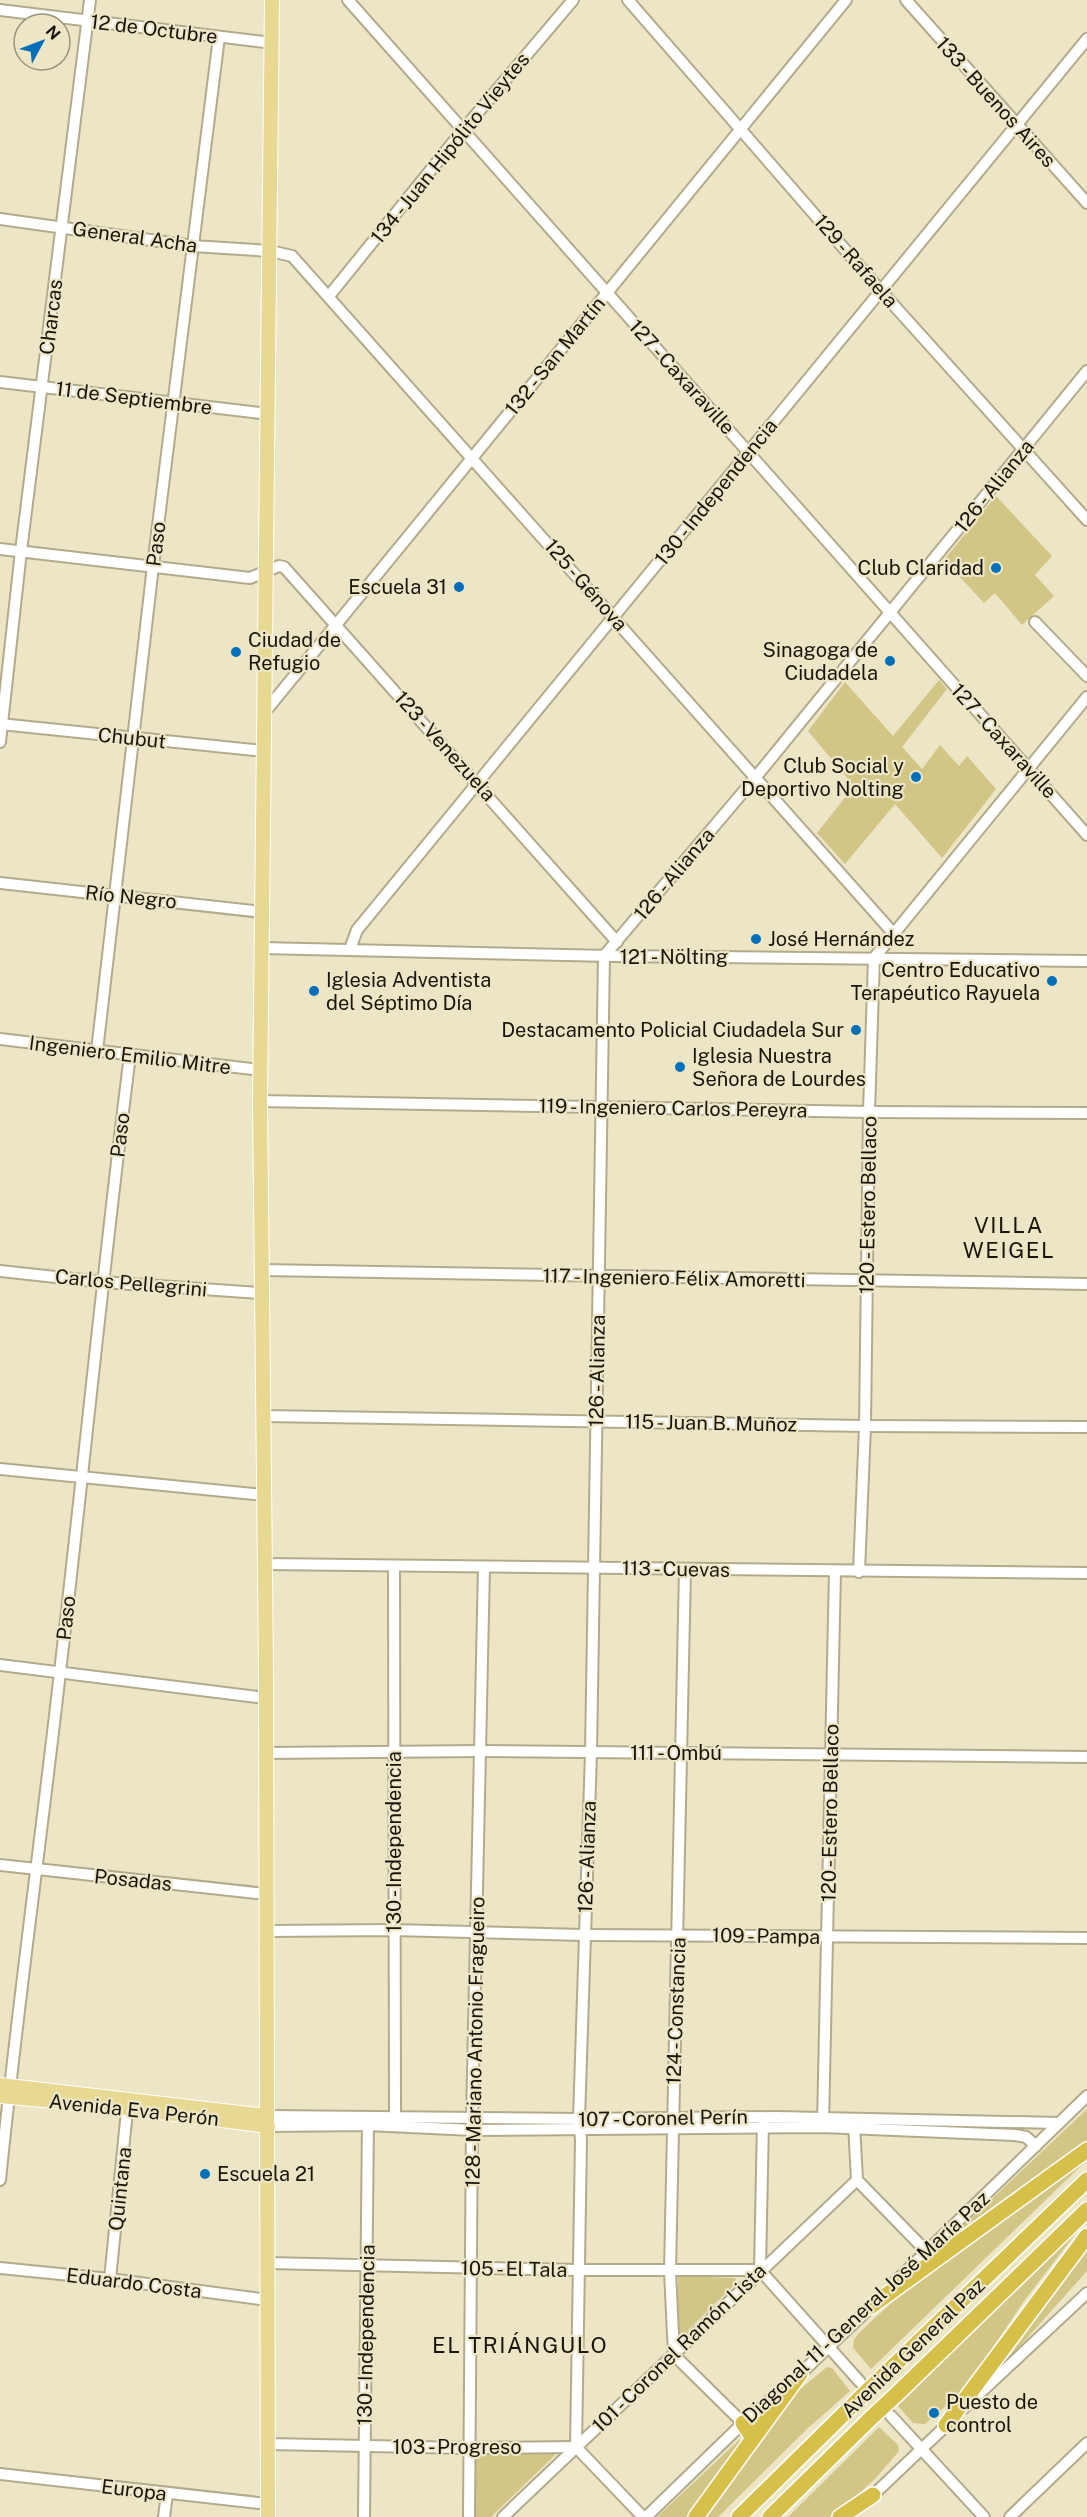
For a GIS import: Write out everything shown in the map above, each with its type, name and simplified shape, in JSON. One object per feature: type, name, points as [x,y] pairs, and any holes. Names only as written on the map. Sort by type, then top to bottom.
[{"type":"highway","points":[[870,2307],[1087,2150]]},
{"type":"highway","name":"Avenida General Paz","points":[[739,2517],[1087,2180]]},
{"type":"highway","name":"Avenida General Paz","points":[[770,2517],[1087,2210]]},
{"type":"highway","points":[[946,2425],[1087,2236]]},
{"type":"highway","points":[[696,2517],[800,2374]]},
{"type":"highway","points":[[743,2423],[753,2438]]},
{"type":"highway","points":[[840,2517],[873,2495]]},
{"type":"main road","points":[[268,2511],[266,1698],[260,1070],[272,0]]},
{"type":"main road","name":"Avenida Eva Perón","points":[[4,2091],[128,2103],[268,2121]]},
{"type":"street","name":"Charcas","points":[[0,742],[21,551],[90,0]]},
{"type":"street","name":"127 - Caxaraville","points":[[348,0],[749,452],[889,614],[1087,835]]},
{"type":"street","name":"134 - Juan Hipólito Vieytes","points":[[329,296],[463,130],[573,0]]},
{"type":"street","name":"129 - Rafaela","points":[[628,0],[881,291],[1087,520]]},
{"type":"street","name":"132 - San Martín","points":[[264,713],[846,0]]},
{"type":"street","name":"133 - Buenos Aires","points":[[906,0],[1087,203]]},
{"type":"street","name":"12 de Octubre","points":[[0,10],[272,43]]},
{"type":"street","name":"Paso","points":[[97,1051],[153,566],[219,37]]},
{"type":"street","name":"130 - Independencia","points":[[350,949],[357,930],[1087,39]]},
{"type":"street","name":"General Acha","points":[[0,219],[193,246],[270,251]]},
{"type":"street","name":"125 - Génova","points":[[270,251],[286,252],[292,256],[329,296],[894,934]]},
{"type":"street","name":"126 - Alianza","points":[[576,2447],[581,2140],[579,2124],[595,1568],[604,956],[755,778],[1087,371]]},
{"type":"street","name":"11 de Septiembre","points":[[0,382],[268,414]]},
{"type":"street","points":[[0,549],[250,578],[266,572]]},
{"type":"street","name":"123 - Venezuela","points":[[266,572],[284,567],[617,942]]},
{"type":"street","points":[[1035,622],[1087,676]]},
{"type":"street","points":[[874,958],[1087,697]]},
{"type":"street","name":"Chubut","points":[[1,724],[264,751]]},
{"type":"street","name":"Río Negro","points":[[0,883],[262,912]]},
{"type":"street","name":"121 - Nölting","points":[[262,948],[604,956],[1087,961]]},
{"type":"street","name":"120 - Estero Bellaco","points":[[859,1572],[865,1426],[869,1112],[874,958]]},
{"type":"street","name":"Ingeniero Emilio Mitre","points":[[0,1039],[260,1070]]},
{"type":"street","name":"Paso","points":[[0,2180],[4,2091],[36,1869],[60,1672],[102,1282],[130,1055]]},
{"type":"street","name":"119 - Ingeniero Carlos Pereyra","points":[[260,1101],[869,1112],[1087,1113]]},
{"type":"street","name":"117 - Ingeniero Félix Amoretti","points":[[262,1270],[1087,1284]]},
{"type":"street","name":"Carlos Pellegrini","points":[[0,1271],[102,1282],[261,1293]]},
{"type":"street","name":"115 - Juan B. Muñoz","points":[[263,1416],[865,1426],[1087,1427]]},
{"type":"street","points":[[0,1469],[264,1495]]},
{"type":"street","name":"113 - Cuevas","points":[[265,1564],[1087,1573]]},
{"type":"street","name":"130 - Independencia","points":[[394,1566],[395,2118]]},
{"type":"street","name":"128 - Mariano Antonio Fragueiro","points":[[469,2517],[472,2119],[482,1751],[484,1567]]},
{"type":"street","name":"124 - Constancia","points":[[674,2355],[670,2271],[672,2124],[685,1570]]},
{"type":"street","name":"120 - Estero Bellaco","points":[[823,2123],[835,1571]]},
{"type":"street","points":[[0,1665],[266,1698]]},
{"type":"street","name":"111 - Ombú","points":[[265,1753],[482,1751],[1087,1757]]},
{"type":"street","name":"Posadas","points":[[0,1865],[266,1894]]},
{"type":"street","name":"109 - Pampa","points":[[266,1931],[393,1930],[584,1935],[1087,1938]]},
{"type":"street","name":"Diagonal 11 - General José María Paz","points":[[644,2517],[743,2423],[800,2374],[1087,2096]]},
{"type":"street","name":"Quintana","points":[[110,2279],[128,2103]]},
{"type":"street","name":"107 - Coronel Perín","points":[[368,2121],[395,2118],[579,2124],[1059,2123]]},
{"type":"street","name":"107 - Coronel Perín","points":[[268,2121],[368,2121],[473,2130],[579,2124]]},
{"type":"street","name":"130 - Independencia","points":[[364,2517],[368,2121]]},
{"type":"street","points":[[763,2122],[760,2270],[860,2382]]},
{"type":"street","points":[[854,2123],[857,2180],[926,2251]]},
{"type":"street","name":"107 - Coronel Perín","points":[[854,2123],[1015,2135],[1026,2137],[1036,2146]]},
{"type":"street","name":"101 - Coronel Ramón Lista","points":[[503,2517],[857,2180]]},
{"type":"street","name":"105 - El Tala","points":[[268,2263],[578,2270],[760,2270]]},
{"type":"street","name":"Eduardo Costa","points":[[0,2268],[110,2279],[268,2300]]},
{"type":"street","points":[[852,2517],[1087,2293]]},
{"type":"street","points":[[674,2355],[743,2423]]},
{"type":"street","points":[[891,2416],[984,2517]]},
{"type":"street","points":[[1010,2517],[1087,2443]]},
{"type":"street","name":"103 - Progreso","points":[[267,2444],[469,2448],[576,2447]]},
{"type":"street","points":[[576,2447],[644,2517]]},
{"type":"street","name":"Europa","points":[[0,2474],[167,2494],[268,2511]]},
{"type":"street","points":[[165,2517],[167,2494]]},
{"type":"shaded area","name":"Club Claridad","points":[[996,496],[1052,556],[1035,575],[1054,596],[1022,625],[995,593],[984,603],[944,560]]},
{"type":"shaded area","name":"Club Social y Deportivo Nolting","points":[[939,680],[947,689],[902,747],[922,769],[940,745],[959,766],[967,756],[996,789],[942,858],[895,804],[845,864],[817,833],[854,786],[808,731],[845,682],[893,736]]},
{"type":"shaded area","points":[[1087,2109],[1087,2142],[941,2251],[939,2249]]},
{"type":"shaded area","points":[[1087,2155],[1087,2160],[871,2369],[853,2348],[858,2334],[905,2290]]},
{"type":"shaded area","points":[[1087,2219],[1024,2301],[982,2364],[956,2397],[925,2424],[913,2423],[898,2406]]},
{"type":"shaded area","points":[[1087,2245],[1087,2271],[1003,2365]]},
{"type":"shaded area","points":[[678,2276],[735,2278],[737,2282],[682,2336],[678,2334]]},
{"type":"shaded area","points":[[827,2367],[832,2368],[850,2391],[807,2429],[718,2517],[700,2517],[794,2394]]},
{"type":"shaded area","points":[[879,2427],[898,2445],[899,2451],[877,2477],[833,2517],[788,2517]]},
{"type":"shaded area","points":[[740,2439],[742,2443],[689,2517],[657,2517]]},
{"type":"shaded area","points":[[552,2449],[556,2451],[555,2455],[491,2517],[474,2517],[473,2454]]},
{"type":"place","name":"Club Claridad","points":[[996,568]]},
{"type":"place","name":"Escuela 31","points":[[459,587]]},
{"type":"place","name":"Ciudad de Refugio","points":[[236,652]]},
{"type":"place","name":"Sinagoga de Ciudadela","points":[[890,661]]},
{"type":"place","name":"Club Social y Deportivo Nolting","points":[[916,777]]},
{"type":"place","name":"José Hernández","points":[[756,939]]},
{"type":"place","name":"Centro Educativo Terapéutico Rayuela","points":[[1052,981]]},
{"type":"place","name":"Iglesia Adventista del Séptimo Día","points":[[314,991]]},
{"type":"place","name":"Destacamento Policial Ciudadela Sur","points":[[856,1030]]},
{"type":"place","name":"Iglesia Nuestra Señora de Lourdes","points":[[680,1067]]},
{"type":"place","name":"Escuela 21","points":[[205,2174]]},
{"type":"place","name":"Puesto de control","points":[[934,2413]]},
{"type":"district","name":"VILLA WEIGEL","points":[[1009,1238]]},
{"type":"district","name":"EL TRIÁNGULO","points":[[520,2345]]}]
